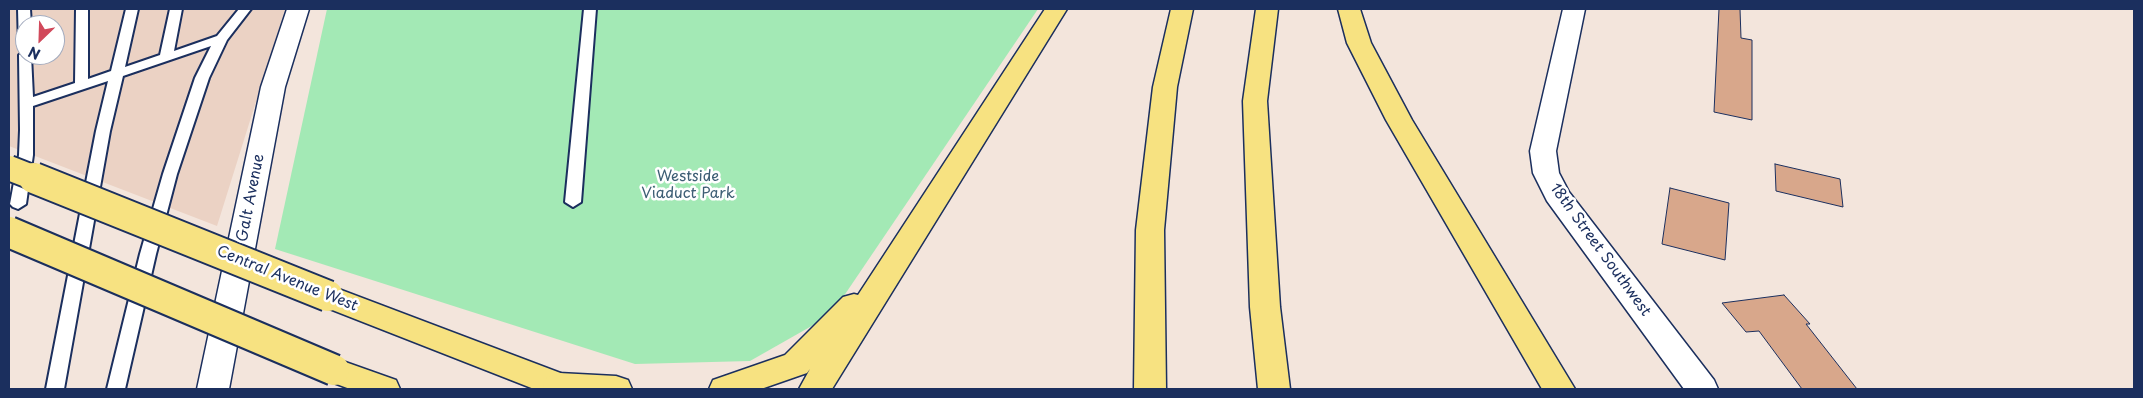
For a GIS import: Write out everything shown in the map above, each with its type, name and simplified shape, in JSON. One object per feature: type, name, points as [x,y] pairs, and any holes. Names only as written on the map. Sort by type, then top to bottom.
[{"type":"highway","points":[[815,389],[888,270],[1056,9]]},
{"type":"highway","points":[[1150,389],[1150,230],[1165,87],[1182,9]]},
{"type":"highway","points":[[1267,9],[1255,101],[1265,307],[1274,389]]},
{"type":"highway","points":[[1348,9],[1358,43],[1399,120],[1559,389]]},
{"type":"highway","name":"Central Avenue West","points":[[9,168],[563,388],[616,389]]},
{"type":"highway","points":[[9,232],[334,370],[384,389]]},
{"type":"highway","points":[[724,389],[796,364],[888,270]]},
{"type":"street","name":"Galt Avenue","points":[[213,389],[273,87],[298,9]]},
{"type":"street","name":"18th Street Southwest","points":[[1574,9],[1543,151],[1546,173],[1557,195],[1702,389]]},
{"type":"lane","points":[[81,87],[83,49],[82,9]]},
{"type":"lane","points":[[55,389],[103,131],[132,9]]},
{"type":"lane","points":[[166,57],[176,9]]},
{"type":"lane","points":[[116,389],[148,254],[170,174],[202,78],[220,40],[245,9]]},
{"type":"lane","points":[[573,202],[590,9]]},
{"type":"lane","points":[[26,104],[220,40]]},
{"type":"lane","points":[[18,204],[26,155],[25,65]]},
{"type":"shaded area","points":[[9,9],[285,9],[217,226],[9,146]]},
{"type":"green space","name":"Westside Viaduct Park","points":[[327,9],[1038,9],[831,315],[750,361],[635,364],[275,249]]},
{"type":"building","points":[[1719,9],[1740,9],[1741,38],[1752,40],[1752,120],[1714,112]]},
{"type":"building","points":[[1775,164],[1840,179],[1843,207],[1776,191]]},
{"type":"building","points":[[1670,188],[1729,203],[1725,260],[1662,244]]},
{"type":"building","points":[[1784,295],[1810,324],[1806,324],[1857,389],[1802,389],[1759,331],[1746,332],[1722,303]]}]
